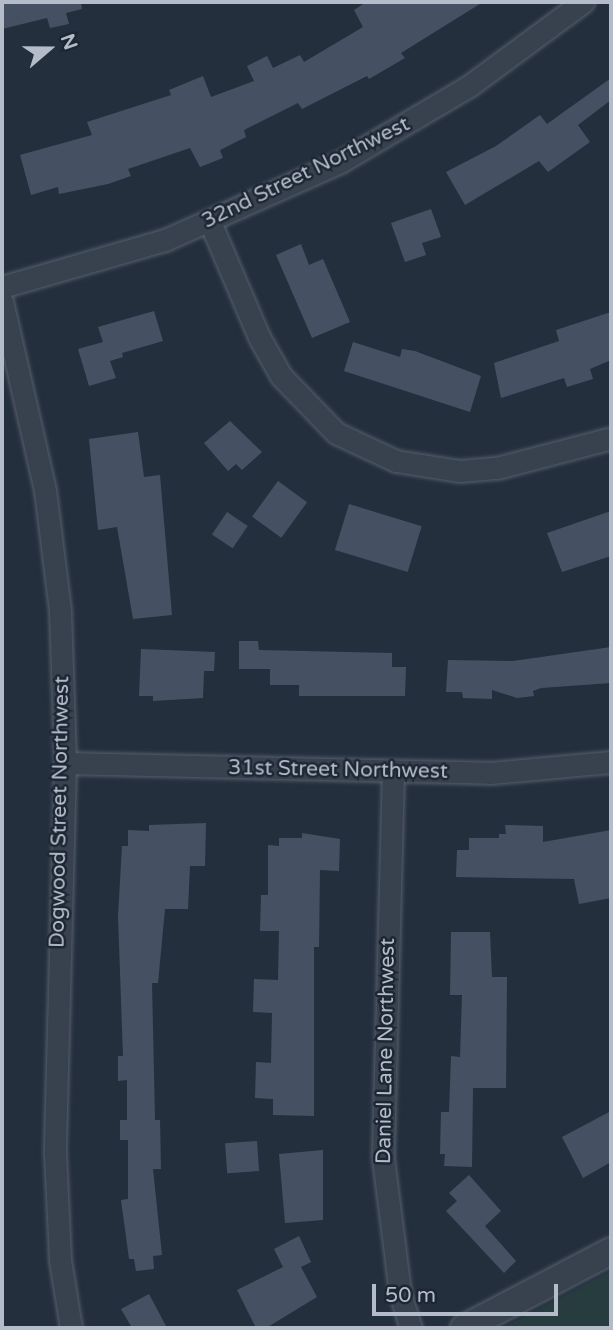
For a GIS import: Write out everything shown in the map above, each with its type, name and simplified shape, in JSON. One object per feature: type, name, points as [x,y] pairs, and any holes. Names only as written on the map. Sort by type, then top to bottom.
[{"type":"street","name":"32nd Street Northwest","points":[[2,288],[96,263],[210,222],[381,141],[469,86],[583,2]]},
{"type":"street","points":[[210,222],[259,337],[281,376],[336,433],[396,461],[460,471],[497,468],[611,438]]},
{"type":"street","name":"Dogwood Street Northwest","points":[[2,301],[36,442],[54,547],[65,763],[54,1075],[56,1215],[71,1328]]},
{"type":"street","name":"31st Street Northwest","points":[[65,763],[490,773],[611,762]]},
{"type":"street","name":"Daniel Lane Northwest","points":[[393,771],[383,1158],[400,1293],[411,1328]]},
{"type":"street","points":[[464,1328],[611,1251]]},
{"type":"green space","points":[[611,1271],[611,1328],[503,1328]]},
{"type":"building","points":[[2,2],[81,2],[82,9],[66,13],[69,24],[50,28],[47,18],[2,29]]},
{"type":"building","points":[[366,2],[483,2],[401,53],[405,58],[369,79],[367,76],[302,109],[298,103],[244,130],[246,137],[220,150],[223,158],[200,167],[190,148],[128,169],[131,176],[108,184],[59,194],[58,187],[31,195],[20,155],[92,135],[87,122],[171,95],[169,90],[203,76],[211,97],[254,81],[247,66],[267,56],[273,68],[300,55],[304,62],[363,27],[354,10]]},
{"type":"building","points":[[611,78],[611,100],[578,125],[590,142],[548,172],[539,161],[465,205],[446,172],[496,146],[540,115],[547,124]]},
{"type":"building","points":[[431,209],[441,237],[422,243],[426,255],[405,262],[391,223]]},
{"type":"building","points":[[301,244],[309,265],[323,259],[350,322],[312,338],[276,255]]},
{"type":"building","points":[[154,311],[163,341],[122,353],[123,357],[110,361],[116,378],[89,386],[78,349],[103,342],[98,327]]},
{"type":"building","points":[[611,312],[611,360],[590,369],[593,379],[567,387],[564,378],[501,398],[494,363],[559,341],[556,330]]},
{"type":"building","points":[[353,342],[400,357],[402,349],[415,351],[481,376],[470,412],[344,371]]},
{"type":"building","points":[[230,421],[262,452],[242,470],[236,464],[228,471],[204,443]]},
{"type":"building","points":[[138,432],[144,477],[160,475],[172,615],[133,619],[117,527],[98,530],[89,439]]},
{"type":"building","points":[[278,481],[307,502],[281,538],[252,517]]},
{"type":"building","points":[[349,504],[422,526],[408,572],[335,550]]},
{"type":"building","points":[[611,511],[611,556],[562,572],[547,533]]},
{"type":"building","points":[[227,512],[248,526],[233,548],[212,534]]},
{"type":"building","points":[[239,641],[258,641],[259,650],[392,653],[392,667],[406,667],[405,696],[299,696],[299,685],[270,685],[270,669],[239,669]]},
{"type":"building","points":[[611,647],[611,683],[541,688],[533,691],[534,696],[517,698],[492,690],[492,699],[463,698],[462,692],[446,692],[448,660],[513,661]]},
{"type":"building","points":[[141,649],[215,652],[214,671],[204,671],[203,698],[153,701],[153,696],[139,696]]},
{"type":"building","points":[[206,823],[205,866],[190,866],[188,909],[165,909],[158,983],[152,983],[155,1120],[160,1120],[161,1169],[153,1169],[162,1255],[153,1256],[154,1269],[136,1271],[134,1259],[129,1259],[121,1200],[128,1199],[128,1140],[120,1140],[120,1120],[127,1120],[127,1080],[118,1081],[118,1056],[123,1056],[118,916],[122,846],[128,846],[128,830],[149,831],[149,825]]},
{"type":"building","points":[[505,825],[543,826],[543,842],[611,830],[611,898],[579,904],[574,879],[456,877],[457,850],[469,850],[469,838],[499,838],[499,834],[506,834]]},
{"type":"building","points":[[302,833],[340,839],[339,871],[320,870],[319,947],[314,947],[314,1116],[273,1115],[273,1099],[255,1098],[256,1062],[271,1063],[272,1013],[253,1012],[254,979],[278,980],[279,931],[260,931],[261,895],[268,895],[268,845],[279,846],[279,838],[302,838]]},
{"type":"building","points":[[451,932],[490,932],[492,977],[507,977],[506,1088],[473,1088],[472,1167],[444,1166],[445,1154],[440,1154],[441,1112],[449,1112],[451,1056],[460,1057],[462,995],[450,995]]},
{"type":"building","points":[[611,1111],[611,1162],[583,1178],[562,1137]]},
{"type":"building","points":[[257,1141],[259,1171],[227,1173],[225,1143]]},
{"type":"building","points":[[323,1150],[323,1220],[285,1223],[279,1154]]},
{"type":"building","points":[[469,1175],[501,1211],[485,1226],[516,1261],[504,1273],[446,1211],[457,1201],[449,1193]]},
{"type":"building","points":[[299,1236],[311,1262],[301,1267],[317,1297],[266,1328],[256,1328],[237,1290],[283,1267],[274,1249]]},
{"type":"building","points":[[149,1294],[167,1328],[132,1328],[121,1309]]}]
